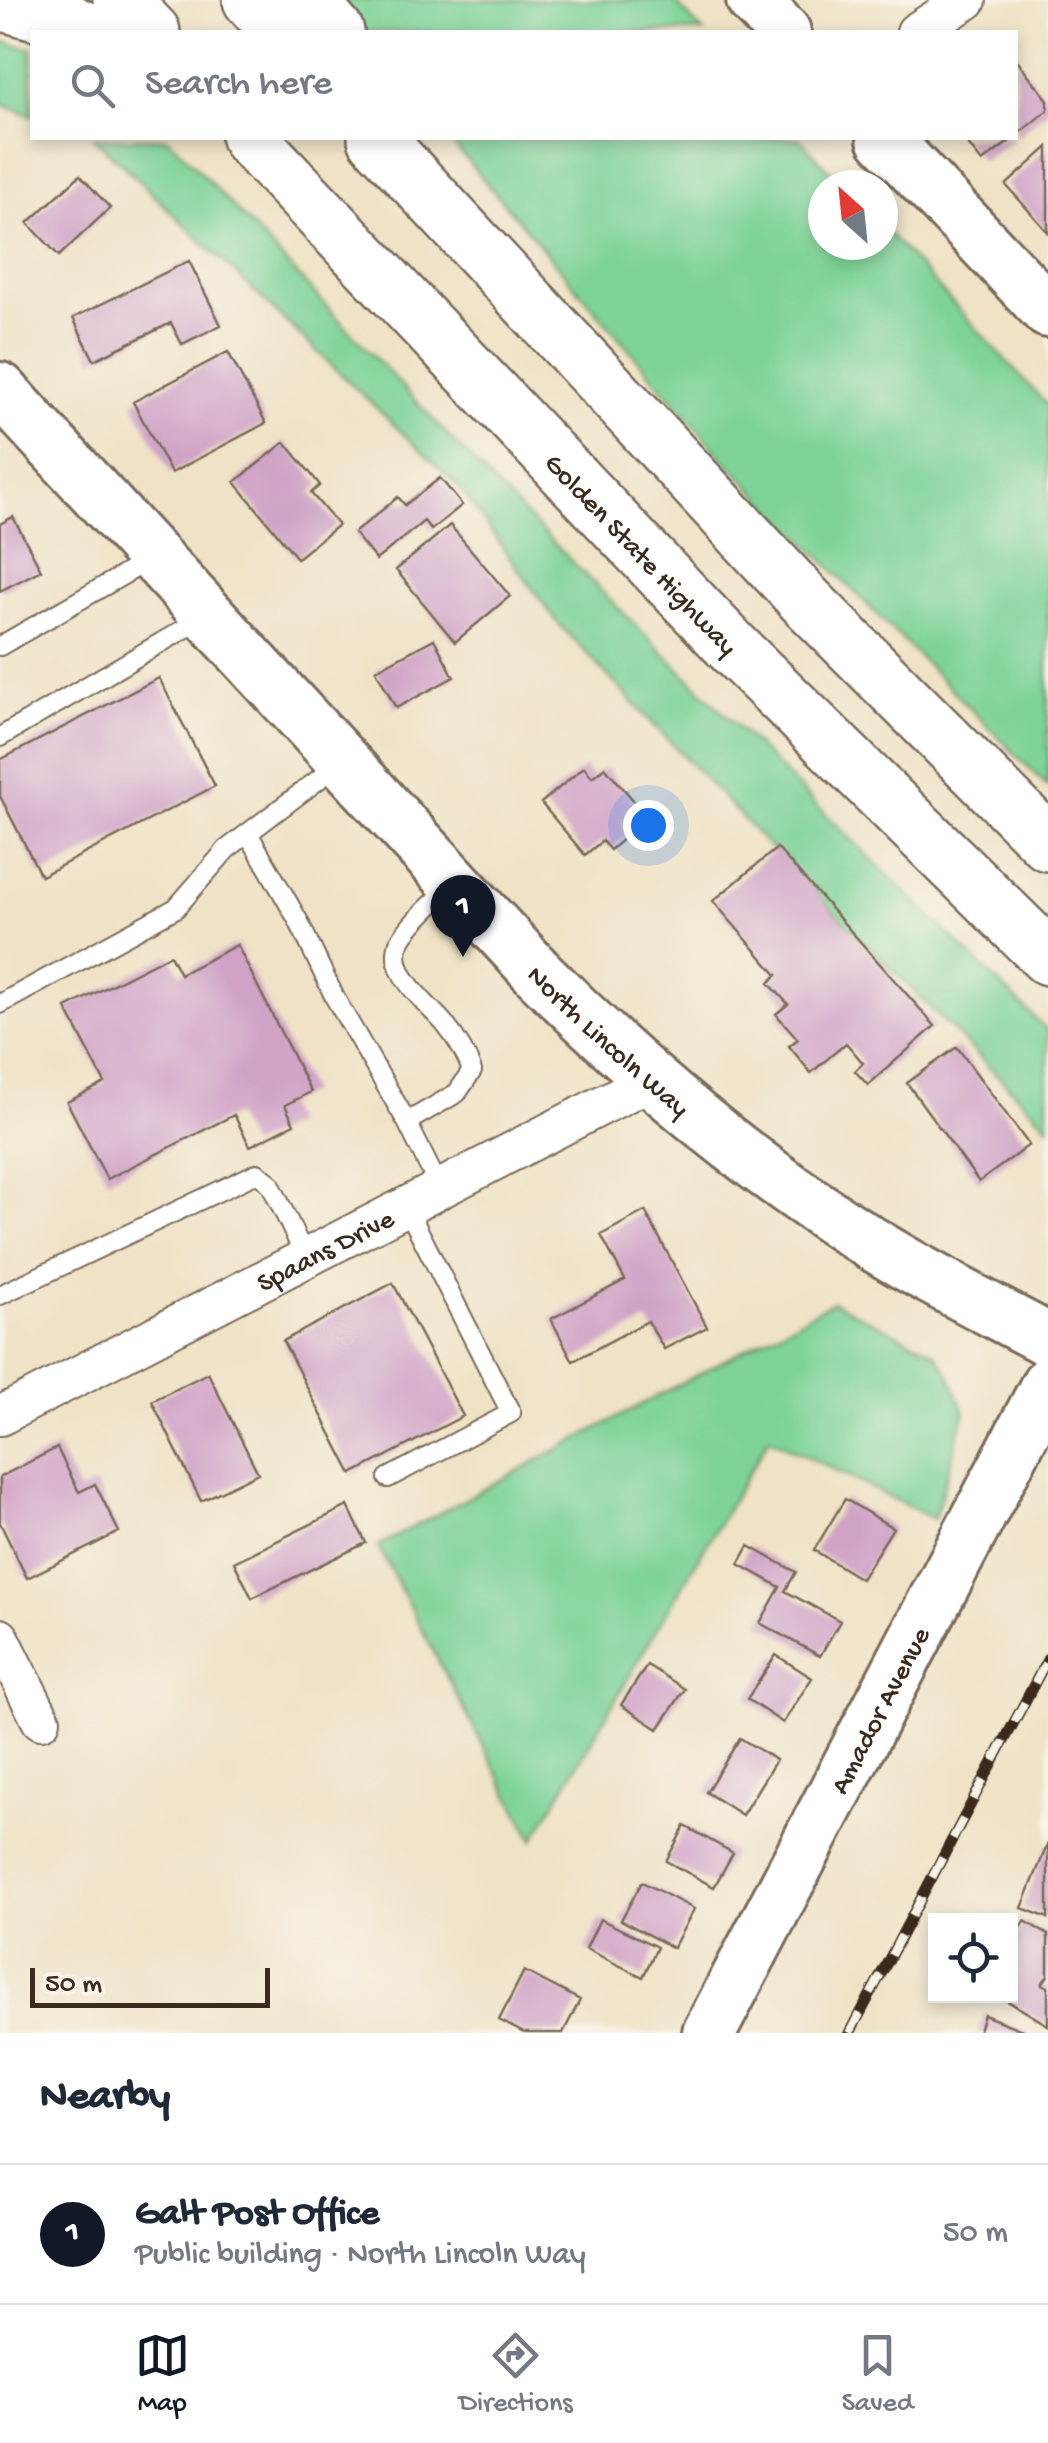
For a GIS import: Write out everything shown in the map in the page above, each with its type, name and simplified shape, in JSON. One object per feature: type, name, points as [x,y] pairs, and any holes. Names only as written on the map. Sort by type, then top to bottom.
[{"type":"highway","points":[[122,0],[150,30]]},
{"type":"highway","points":[[251,0],[278,30]]},
{"type":"highway","points":[[308,0],[334,30]]},
{"type":"highway","points":[[0,2],[62,19],[86,30]]},
{"type":"highway","points":[[221,140],[370,268]]},
{"type":"highway","name":"Golden State Highway","points":[[252,140],[734,649],[1048,957]]},
{"type":"highway","points":[[378,140],[820,616],[1048,843]]},
{"type":"highway","points":[[426,140],[523,255],[615,393]]},
{"type":"street","points":[[753,0],[782,30]]},
{"type":"street","points":[[919,30],[967,0]]},
{"type":"street","points":[[886,140],[1048,311]]},
{"type":"street","name":"North Lincoln Way","points":[[0,390],[538,973],[650,1080],[758,1167],[855,1234],[1048,1340]]},
{"type":"street","name":"Spaans Drive","points":[[0,1416],[650,1080]]},
{"type":"street","name":"Amador Avenue","points":[[709,2033],[1048,1384]]},
{"type":"street","points":[[0,1638],[41,1720]]},
{"type":"lane","points":[[0,646],[154,557]]},
{"type":"lane","points":[[0,736],[208,616]]},
{"type":"lane","points":[[0,1004],[176,908],[227,849],[343,762]]},
{"type":"lane","points":[[248,833],[440,1189]]},
{"type":"lane","points":[[406,1122],[457,1093],[472,1071],[445,1024],[412,990],[398,960],[400,940],[454,882]]},
{"type":"lane","points":[[0,1295],[258,1173],[270,1182],[306,1258]]},
{"type":"lane","points":[[388,1478],[512,1412],[406,1206]]},
{"type":"green space","points":[[330,0],[673,0],[701,30],[356,30]]},
{"type":"green space","points":[[0,41],[30,48],[30,115],[0,104]]},
{"type":"green space","points":[[96,140],[171,141],[490,480],[1048,1031],[1048,1126],[765,842],[557,622],[458,486]]},
{"type":"green space","points":[[450,140],[801,140],[829,170],[808,170],[808,260],[898,260],[898,244],[1048,406],[1048,787],[725,461]]},
{"type":"green space","points":[[833,1302],[934,1352],[951,1377],[965,1412],[934,1519],[769,1438],[533,1840],[378,1546]]},
{"type":"building","points":[[1018,62],[1048,100],[1048,110],[1018,134]]},
{"type":"building","points":[[965,140],[1011,140],[982,162]]},
{"type":"building","points":[[1048,147],[1048,232],[1006,185]]},
{"type":"building","points":[[80,175],[110,208],[59,256],[28,223]]},
{"type":"building","points":[[189,261],[221,325],[182,344],[171,323],[94,360],[73,318]]},
{"type":"building","points":[[228,352],[266,423],[171,473],[133,402]]},
{"type":"building","points":[[285,442],[320,485],[311,493],[338,525],[297,558],[235,482]]},
{"type":"building","points":[[440,478],[462,505],[431,530],[424,521],[376,560],[354,533],[398,497],[405,505]]},
{"type":"building","points":[[13,517],[41,570],[0,591],[0,524]]},
{"type":"building","points":[[450,525],[510,596],[455,642],[396,570]]},
{"type":"building","points":[[434,639],[454,677],[396,708],[376,670]]},
{"type":"building","points":[[159,678],[215,786],[41,876],[0,796],[0,760]]},
{"type":"building","points":[[584,767],[592,777],[605,767],[640,808],[622,823],[630,833],[610,850],[602,841],[585,855],[541,803]]},
{"type":"building","points":[[777,848],[935,1026],[868,1085],[855,1071],[863,1063],[846,1043],[811,1073],[789,1046],[798,1039],[776,1014],[788,1004],[769,983],[777,975],[713,901]]},
{"type":"building","points":[[237,945],[311,1092],[285,1105],[294,1124],[250,1146],[234,1115],[107,1179],[67,1102],[105,1083],[66,1008],[170,955],[180,974]]},
{"type":"building","points":[[957,1047],[1029,1145],[979,1182],[907,1083]]},
{"type":"building","points":[[645,1211],[707,1327],[664,1349],[648,1321],[573,1361],[551,1319],[625,1280],[601,1235]]},
{"type":"building","points":[[393,1283],[463,1416],[352,1474],[283,1341]]},
{"type":"building","points":[[208,1373],[258,1473],[201,1501],[152,1401]]},
{"type":"building","points":[[57,1448],[79,1492],[95,1484],[119,1532],[27,1578],[0,1523],[0,1477]]},
{"type":"building","points":[[845,1499],[893,1528],[861,1579],[814,1550]]},
{"type":"building","points":[[348,1506],[366,1543],[252,1598],[234,1562]]},
{"type":"building","points":[[749,1546],[796,1572],[785,1591],[840,1621],[820,1656],[760,1623],[780,1587],[739,1564]]},
{"type":"building","points":[[776,1655],[812,1678],[783,1723],[747,1699]]},
{"type":"building","points":[[647,1665],[685,1689],[658,1729],[621,1705]]},
{"type":"building","points":[[740,1738],[776,1760],[742,1815],[706,1792]]},
{"type":"building","points":[[685,1826],[733,1853],[714,1887],[666,1861]]},
{"type":"building","points":[[1048,1843],[1048,1918],[1022,1908]]},
{"type":"building","points":[[642,1882],[694,1909],[673,1948],[621,1920]]},
{"type":"building","points":[[600,1919],[657,1947],[643,1977],[586,1949]]},
{"type":"building","points":[[1025,1921],[1048,1935],[1048,1975],[1042,1984],[1048,1987],[1048,2025],[1011,2003],[1018,2003],[1018,1932]]},
{"type":"building","points":[[524,1971],[580,2000],[563,2033],[524,2033],[499,2020]]},
{"type":"building","points":[[984,2015],[1030,2033],[978,2033]]},
{"type":"railway","points":[[850,2033],[1048,1658]]},
{"type":"place","name":"Galt Post Office","points":[[463,957]]}]
